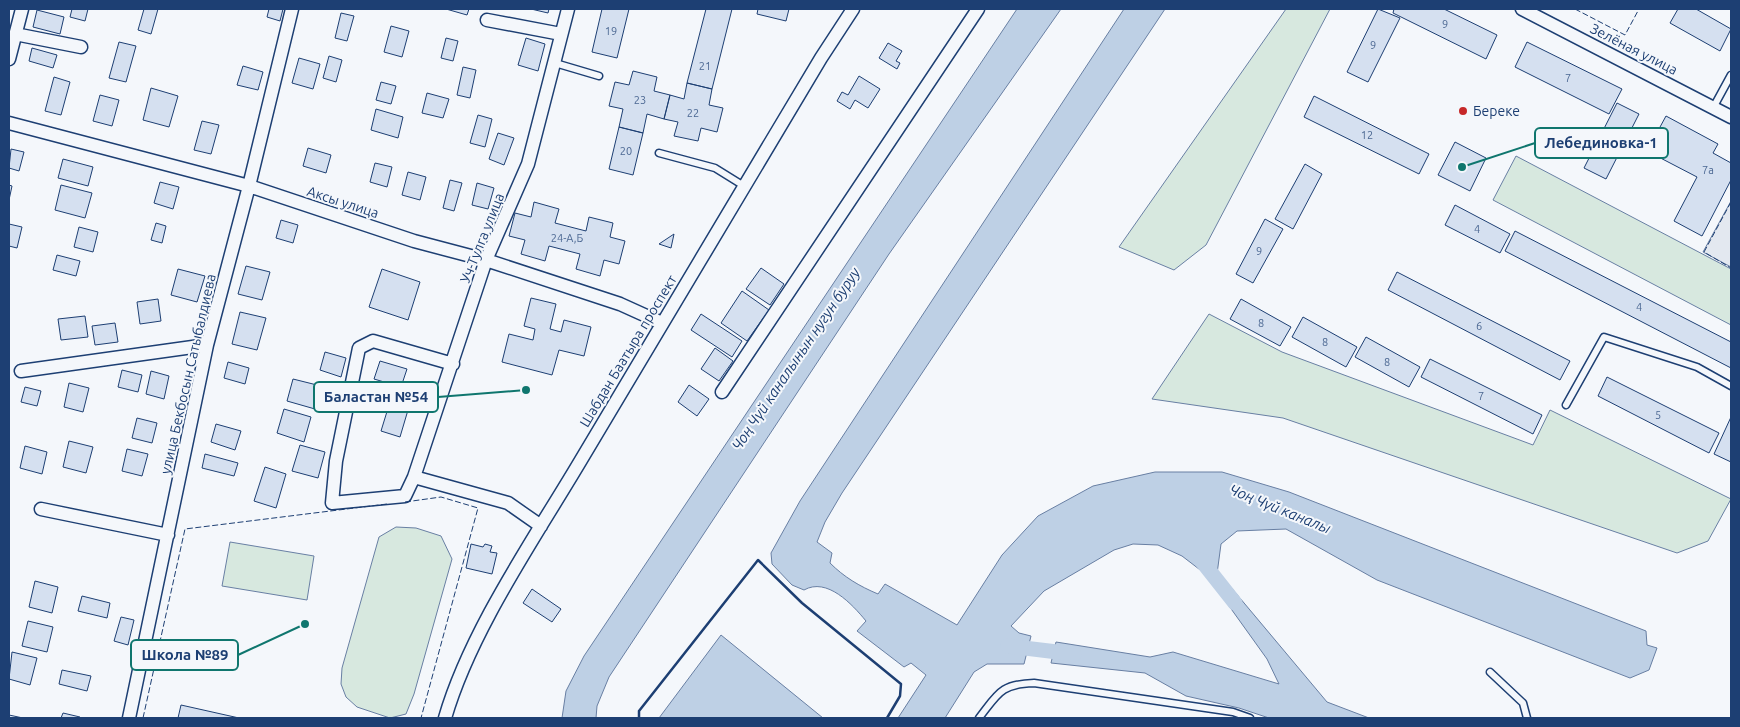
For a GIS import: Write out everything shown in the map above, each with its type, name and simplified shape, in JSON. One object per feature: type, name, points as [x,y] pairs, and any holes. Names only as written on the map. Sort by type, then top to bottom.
[{"type":"street","points":[[9,59],[22,9]]},
{"type":"street","name":"улица Бекбосын Сатыбалдиева","points":[[129,718],[207,345],[249,186],[292,9]]},
{"type":"street","name":"Уч-Тулга улица","points":[[453,364],[373,341],[359,348],[336,461],[332,503],[405,496],[414,476],[453,364],[486,260],[528,164],[568,9]]},
{"type":"street","name":"Шабдан Баатыра проспект","points":[[446,718],[458,681],[475,645],[541,526],[744,186],[854,9]]},
{"type":"street","points":[[722,392],[978,9]]},
{"type":"street","name":"Зелёная улица","points":[[1522,9],[1731,117]]},
{"type":"street","points":[[487,20],[562,34]]},
{"type":"street","points":[[15,34],[81,48]]},
{"type":"street","name":"Аксы улица","points":[[9,123],[249,186],[414,241],[486,260],[620,304],[662,323]]},
{"type":"street","points":[[21,371],[207,345]]},
{"type":"street","points":[[414,476],[508,503],[541,526]]},
{"type":"street","points":[[41,509],[168,535]]},
{"type":"lane","points":[[555,63],[599,76]]},
{"type":"lane","points":[[1713,108],[1731,75]]},
{"type":"lane","points":[[659,153],[715,168],[744,186]]},
{"type":"lane","points":[[1566,405],[1604,338],[1697,366],[1731,386]]},
{"type":"lane","points":[[1490,672],[1523,703],[1527,718]]},
{"type":"lane","points":[[979,718],[1001,690],[1014,683],[1034,683],[1232,712],[1250,718]]},
{"type":"shaded area","points":[[1286,9],[1330,9],[1206,245],[1174,270],[1119,247]]},
{"type":"shaded area","points":[[1516,156],[1731,269],[1731,325],[1493,200]]},
{"type":"shaded area","points":[[1731,201],[1731,267],[1703,252]]},
{"type":"shaded area","points":[[1209,314],[1282,352],[1533,445],[1550,410],[1731,499],[1708,541],[1677,553],[1283,418],[1152,399]]},
{"type":"shaded area","points":[[396,527],[416,528],[441,536],[452,559],[414,694],[406,714],[390,718],[357,707],[346,697],[341,684],[342,668],[379,537]]},
{"type":"shaded area","points":[[230,542],[314,556],[307,600],[222,586]]},
{"type":"water","name":"Чоң Чүй каналынын нугун буруу","points":[[1017,9],[1061,9],[889,254],[609,677],[597,706],[596,718],[562,718],[566,691],[584,656]]},
{"type":"water","points":[[1124,9],[1165,9],[842,493],[825,522],[817,542],[832,553],[830,563],[846,577],[864,588],[878,594],[885,584],[957,625],[1002,555],[1038,516],[1093,486],[1155,472],[1222,472],[1289,492],[1646,631],[1647,645],[1657,648],[1649,670],[1630,678],[1377,580],[1286,529],[1237,531],[1221,544],[1217,574],[1212,579],[1182,556],[1158,545],[1133,544],[1114,550],[1044,591],[1011,626],[1019,633],[1031,636],[1024,664],[987,664],[974,672],[945,718],[898,718],[926,675],[911,663],[904,667],[857,631],[866,621],[854,607],[838,594],[821,587],[804,590],[792,585],[772,564],[771,553],[800,501]]},
{"type":"water","points":[[1229,585],[1327,702],[1369,718],[1269,718],[1239,708],[1186,696],[1145,673],[1051,663],[1056,642],[1150,657],[1173,652],[1279,684],[1267,659],[1219,592]]},
{"type":"water","points":[[721,635],[823,718],[659,718]]},
{"type":"building","points":[[72,9],[88,9],[85,21],[70,17]]},
{"type":"building","points":[[144,9],[158,9],[151,34],[138,30]]},
{"type":"building","points":[[269,9],[283,9],[280,21],[267,17]]},
{"type":"building","points":[[446,9],[469,9],[467,15]]},
{"type":"building","points":[[531,9],[549,9],[548,13]]},
{"type":"building","points":[[602,9],[629,9],[617,58],[592,52]]},
{"type":"building","points":[[706,9],[732,9],[712,89],[687,83]]},
{"type":"building","points":[[758,9],[789,9],[786,21],[757,14]]},
{"type":"building","points":[[1378,9],[1400,18],[1368,82],[1347,72]]},
{"type":"building","points":[[1394,9],[1444,9],[1497,35],[1486,59],[1393,13]]},
{"type":"building","points":[[1678,9],[1696,9],[1731,29],[1720,51],[1670,23]]},
{"type":"building","points":[[37,10],[64,17],[60,34],[33,27]]},
{"type":"building","points":[[341,13],[354,16],[347,41],[335,38]]},
{"type":"building","points":[[391,26],[409,31],[402,57],[384,52]]},
{"type":"building","points":[[446,38],[458,41],[453,61],[441,58]]},
{"type":"building","points":[[526,38],[545,44],[538,71],[518,65]]},
{"type":"building","points":[[119,42],[136,46],[126,82],[109,78]]},
{"type":"building","points":[[1527,42],[1622,89],[1609,114],[1515,67]]},
{"type":"building","points":[[888,43],[902,51],[896,61],[900,63],[897,69],[879,58]]},
{"type":"building","points":[[32,48],[57,55],[53,68],[29,61]]},
{"type":"building","points":[[329,56],[342,60],[336,82],[323,78]]},
{"type":"building","points":[[299,58],[320,64],[313,89],[292,83]]},
{"type":"building","points":[[243,66],[263,72],[258,90],[237,85]]},
{"type":"building","points":[[463,67],[476,70],[470,98],[457,95]]},
{"type":"building","points":[[633,71],[657,77],[654,91],[670,95],[664,119],[647,114],[643,133],[619,127],[623,109],[609,106],[615,82],[629,85]]},
{"type":"building","points":[[859,76],[880,89],[868,108],[855,100],[850,109],[837,101],[842,92],[848,95]]},
{"type":"building","points":[[54,77],[70,82],[61,115],[45,111]]},
{"type":"building","points":[[381,82],[396,86],[391,104],[376,100]]},
{"type":"building","points":[[687,83],[712,89],[709,105],[723,108],[717,132],[701,128],[698,141],[674,136],[678,122],[664,119],[670,95],[684,99]]},
{"type":"building","points":[[151,88],[178,96],[169,127],[143,120]]},
{"type":"building","points":[[427,93],[449,99],[443,118],[422,113]]},
{"type":"building","points":[[100,95],[119,100],[112,126],[93,121]]},
{"type":"building","points":[[1314,96],[1429,154],[1419,174],[1304,117]]},
{"type":"building","points":[[1617,103],[1639,114],[1606,179],[1584,168]]},
{"type":"building","points":[[376,109],[403,117],[398,138],[371,130]]},
{"type":"building","points":[[478,115],[492,119],[485,147],[470,143]]},
{"type":"building","points":[[1666,116],[1718,144],[1713,153],[1731,163],[1731,180],[1702,236],[1674,221],[1697,177],[1647,151]]},
{"type":"building","points":[[202,121],[219,125],[211,154],[194,150]]},
{"type":"building","points":[[619,127],[643,133],[633,175],[609,169]]},
{"type":"building","points":[[498,133],[514,138],[504,165],[489,159]]},
{"type":"building","points":[[1455,142],[1486,158],[1470,191],[1438,175]]},
{"type":"building","points":[[308,148],[331,155],[326,173],[303,166]]},
{"type":"building","points":[[11,149],[24,152],[19,171],[9,168]]},
{"type":"building","points":[[63,159],[93,167],[88,186],[58,178]]},
{"type":"building","points":[[375,163],[392,167],[387,187],[370,182]]},
{"type":"building","points":[[1305,164],[1322,174],[1293,229],[1275,219]]},
{"type":"building","points":[[408,172],[426,177],[420,200],[402,195]]},
{"type":"building","points":[[450,180],[462,183],[454,211],[443,208]]},
{"type":"building","points":[[160,182],[179,187],[173,209],[154,203]]},
{"type":"building","points":[[477,183],[494,188],[488,209],[472,205]]},
{"type":"building","points":[[9,185],[12,186],[9,200]]},
{"type":"building","points":[[61,185],[92,193],[85,218],[55,210]]},
{"type":"building","points":[[534,202],[559,209],[555,223],[586,231],[589,217],[613,223],[610,237],[625,241],[619,264],[604,260],[600,276],[576,269],[580,254],[549,246],[545,261],[521,254],[525,240],[509,236],[515,213],[531,217]]},
{"type":"building","points":[[1455,205],[1510,234],[1500,253],[1445,225]]},
{"type":"building","points":[[1265,219],[1283,229],[1253,283],[1236,274]]},
{"type":"building","points":[[281,220],[298,225],[293,243],[276,238]]},
{"type":"building","points":[[156,223],[166,226],[162,243],[151,240]]},
{"type":"building","points":[[9,224],[22,227],[17,248],[9,246]]},
{"type":"building","points":[[79,227],[98,232],[93,252],[74,247]]},
{"type":"building","points":[[1515,231],[1731,342],[1731,368],[1505,251]]},
{"type":"building","points":[[674,234],[671,248],[659,244]]},
{"type":"building","points":[[57,255],[80,261],[76,276],[53,270]]},
{"type":"building","points":[[246,266],[270,272],[262,300],[238,294]]},
{"type":"building","points":[[761,268],[784,284],[770,305],[746,289]]},
{"type":"building","points":[[178,269],[205,276],[197,302],[171,295]]},
{"type":"building","points":[[382,269],[420,282],[408,320],[369,307]]},
{"type":"building","points":[[1397,272],[1570,361],[1560,380],[1388,290]]},
{"type":"building","points":[[742,291],[769,310],[747,341],[721,323]]},
{"type":"building","points":[[531,298],[556,304],[550,329],[561,332],[564,320],[591,327],[584,356],[559,350],[552,375],[502,362],[509,334],[533,340],[535,329],[524,326]]},
{"type":"building","points":[[158,299],[161,321],[140,324],[137,302]]},
{"type":"building","points":[[1241,299],[1291,327],[1280,346],[1230,319]]},
{"type":"building","points":[[240,312],[266,318],[257,350],[232,344]]},
{"type":"building","points":[[701,314],[742,341],[732,357],[691,330]]},
{"type":"building","points":[[85,316],[88,337],[61,340],[58,319]]},
{"type":"building","points":[[1303,317],[1357,347],[1346,367],[1292,337]]},
{"type":"building","points":[[115,323],[118,342],[95,345],[92,326]]},
{"type":"building","points":[[1366,337],[1420,367],[1409,387],[1355,357]]},
{"type":"building","points":[[715,348],[733,361],[719,381],[701,369]]},
{"type":"building","points":[[325,352],[346,358],[341,377],[320,370]]},
{"type":"building","points":[[1430,359],[1542,415],[1533,434],[1421,377]]},
{"type":"building","points":[[380,361],[407,369],[401,387],[374,379]]},
{"type":"building","points":[[228,362],[249,368],[245,384],[224,378]]},
{"type":"building","points":[[122,370],[142,375],[138,392],[118,387]]},
{"type":"building","points":[[151,371],[169,376],[164,399],[146,394]]},
{"type":"building","points":[[1607,377],[1719,433],[1709,453],[1598,396]]},
{"type":"building","points":[[293,379],[321,386],[315,409],[287,401]]},
{"type":"building","points":[[69,383],[89,388],[83,412],[64,407]]},
{"type":"building","points":[[689,385],[709,399],[697,416],[678,402]]},
{"type":"building","points":[[25,387],[41,391],[37,406],[21,402]]},
{"type":"building","points":[[389,405],[408,410],[400,437],[381,431]]},
{"type":"building","points":[[284,409],[311,417],[304,442],[277,433]]},
{"type":"building","points":[[1731,417],[1731,462],[1714,454]]},
{"type":"building","points":[[137,418],[157,423],[152,443],[132,438]]},
{"type":"building","points":[[216,424],[241,431],[235,450],[211,442]]},
{"type":"building","points":[[69,441],[93,447],[86,473],[63,467]]},
{"type":"building","points":[[300,445],[325,452],[318,478],[292,471]]},
{"type":"building","points":[[25,446],[47,452],[42,474],[20,468]]},
{"type":"building","points":[[127,449],[148,454],[142,476],[122,471]]},
{"type":"building","points":[[205,454],[238,463],[234,476],[202,468]]},
{"type":"building","points":[[265,467],[286,474],[276,508],[254,501]]},
{"type":"building","points":[[471,544],[483,547],[485,544],[492,546],[490,552],[497,553],[492,574],[466,568]]},
{"type":"building","points":[[35,581],[58,587],[52,613],[29,607]]},
{"type":"building","points":[[532,589],[561,609],[552,622],[523,603]]},
{"type":"building","points":[[82,596],[110,603],[107,618],[78,611]]},
{"type":"building","points":[[121,617],[134,620],[128,645],[114,641]]},
{"type":"building","points":[[28,621],[53,627],[47,652],[22,646]]},
{"type":"building","points":[[12,652],[37,658],[30,685],[9,679]]},
{"type":"building","points":[[62,670],[91,676],[87,691],[59,684]]},
{"type":"building","points":[[181,705],[239,718],[178,718]]},
{"type":"building","points":[[63,713],[80,717],[61,718]]},
{"type":"building","points":[[9,715],[23,718],[9,718]]},
{"type":"waterway","points":[[1201,560],[1235,603]]},
{"type":"waterway","name":"Чоң Чүй каналы","points":[[1008,646],[1074,654]]},
{"type":"fence","points":[[1575,9],[1625,35],[1639,9]]},
{"type":"fence","points":[[1731,202],[1704,252],[1731,268]]},
{"type":"fence","points":[[405,502],[441,497],[478,508],[421,718]]},
{"type":"fence","points":[[143,718],[185,529],[387,504]]},
{"type":"wall","points":[[639,718],[639,711],[758,560],[802,603],[901,684],[900,696],[887,718]]},
{"type":"place","name":"Береке","points":[[1463,111]]},
{"type":"place","name":"Лебединовка-1","points":[[1462,167]]},
{"type":"place","name":"Баластан №54","points":[[526,390]]},
{"type":"place","name":"Школа №89","points":[[305,624]]}]
